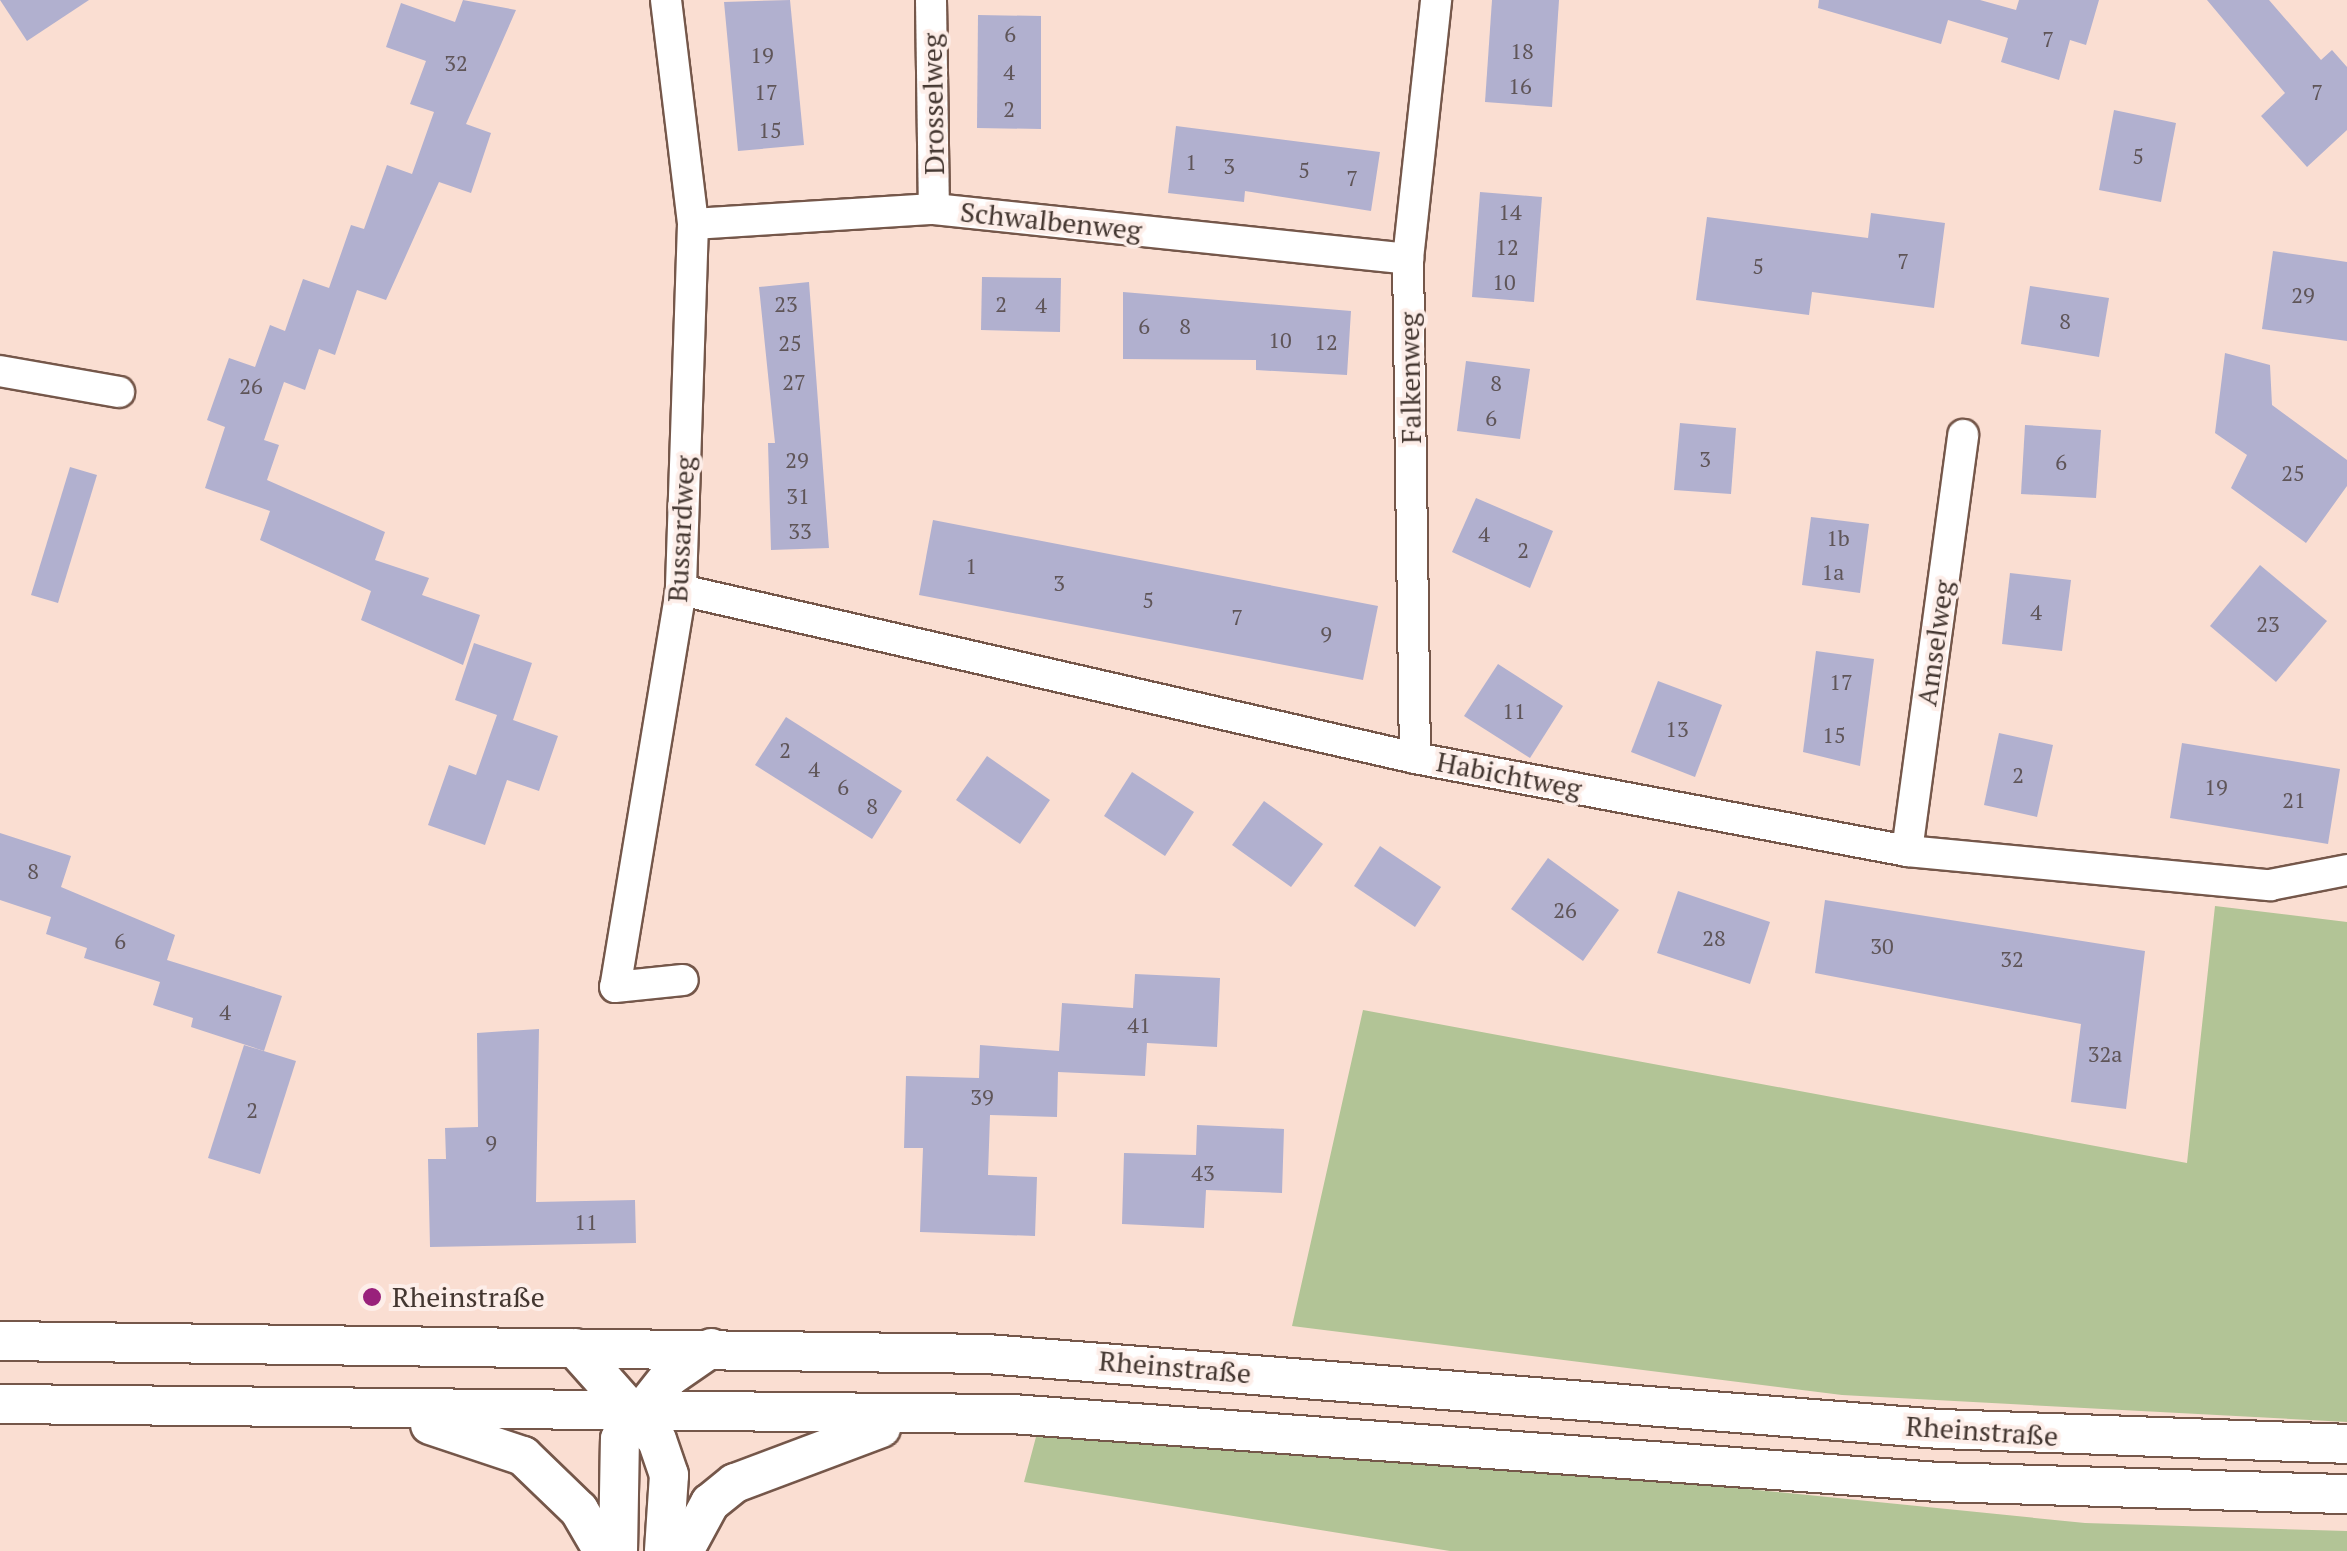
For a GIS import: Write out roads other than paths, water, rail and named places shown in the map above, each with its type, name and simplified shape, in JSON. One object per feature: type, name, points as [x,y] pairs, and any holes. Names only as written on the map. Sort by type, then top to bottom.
[{"type":"street","name":"Bussardweg","points":[[666,0],[693,224],[681,590],[615,987],[683,980]]},
{"type":"street","name":"Drosselweg","points":[[931,0],[934,208]]},
{"type":"street","name":"Falkenweg","points":[[1414,758],[1408,259],[1436,0]]},
{"type":"street","name":"Schwalbenweg","points":[[693,224],[934,208],[1408,259]]},
{"type":"street","points":[[0,371],[119,392]]},
{"type":"street","name":"Amselweg","points":[[1907,851],[1963,435]]},
{"type":"street","name":"Habichtweg","points":[[681,590],[1414,758],[1907,851],[2270,885],[2347,870]]},
{"type":"street","name":"Rheinstraße","points":[[0,1342],[986,1354],[1942,1429],[2347,1444]]},
{"type":"street","points":[[575,1348],[637,1414],[669,1475],[664,1551]]},
{"type":"street","points":[[618,1551],[613,1474],[637,1414],[711,1348]]},
{"type":"street","name":"Rheinstraße","points":[[0,1404],[394,1413],[926,1415],[1280,1428],[1938,1482],[2347,1494]]},
{"type":"street","points":[[394,1413],[524,1456],[568,1496],[603,1551]]},
{"type":"street","points":[[684,1551],[710,1503],[735,1483],[780,1459],[926,1415]]},
{"type":"place","name":"Rheinstraße","points":[[372,1297]]}]
